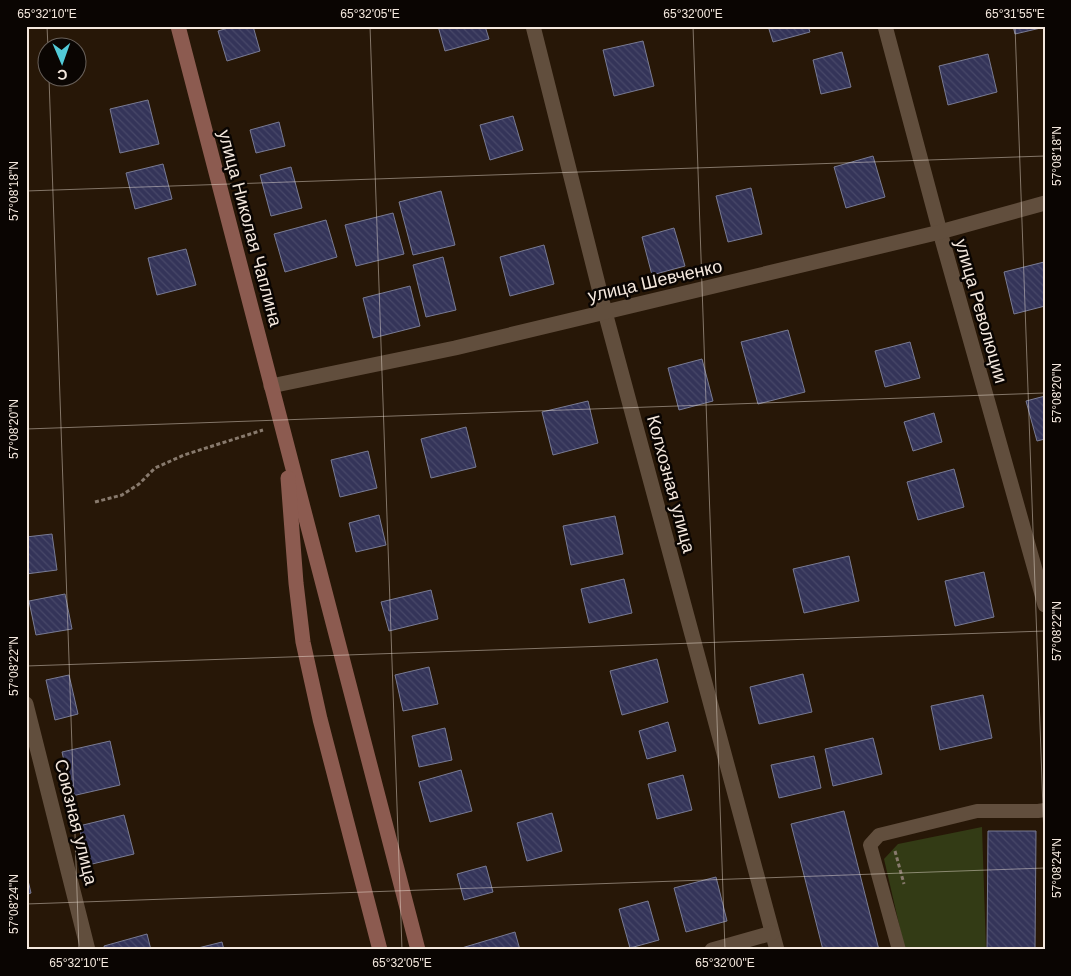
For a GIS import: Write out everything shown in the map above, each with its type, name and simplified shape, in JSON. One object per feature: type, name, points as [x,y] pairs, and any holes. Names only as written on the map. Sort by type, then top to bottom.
[{"type":"street","name":"улица Николая Чаплина","points":[[178,26],[283,432]]},
{"type":"street","name":"Колхозная улица","points":[[533,26],[605,312],[776,950]]},
{"type":"street","name":"улица Революции","points":[[885,26],[940,232],[1045,605]]},
{"type":"street","name":"улица Шевченко","points":[[271,386],[455,348],[940,232],[1045,203]]},
{"type":"street","points":[[283,432],[303,642],[320,719],[380,950]]},
{"type":"street","points":[[283,432],[418,950]]},
{"type":"street","name":"Союзная улица","points":[[26,704],[88,950]]},
{"type":"street","points":[[712,950],[772,933]]},
{"type":"lane","points":[[899,950],[870,844],[879,835],[977,811],[1045,810]]},
{"type":"path","points":[[95,502],[122,495],[139,484],[155,468],[184,455],[283,432]]},
{"type":"green space","points":[[982,827],[986,950],[905,950],[884,859],[898,844]]},
{"type":"building","points":[[235,26],[253,26],[260,51],[227,61],[218,31]]},
{"type":"building","points":[[438,26],[485,26],[489,39],[445,51]]},
{"type":"building","points":[[768,26],[808,26],[810,32],[773,42]]},
{"type":"building","points":[[1013,26],[1045,26],[1045,27],[1015,34]]},
{"type":"building","points":[[643,41],[654,86],[614,96],[603,50]]},
{"type":"building","points":[[842,52],[851,87],[821,94],[813,60]]},
{"type":"building","points":[[988,54],[997,92],[948,105],[939,66]]},
{"type":"building","points":[[148,100],[159,144],[120,153],[110,109]]},
{"type":"building","points":[[513,116],[523,150],[490,160],[480,125]]},
{"type":"building","points":[[279,122],[285,146],[256,153],[250,130]]},
{"type":"building","points":[[873,156],[885,197],[846,208],[834,167]]},
{"type":"building","points":[[163,164],[172,199],[135,209],[126,173]]},
{"type":"building","points":[[291,167],[302,208],[271,216],[260,175]]},
{"type":"building","points":[[751,188],[762,234],[728,242],[716,196]]},
{"type":"building","points":[[441,191],[455,245],[413,255],[399,202]]},
{"type":"building","points":[[393,213],[404,254],[356,266],[345,225]]},
{"type":"building","points":[[326,220],[337,257],[285,272],[274,234]]},
{"type":"building","points":[[674,228],[685,266],[652,275],[642,237]]},
{"type":"building","points":[[544,245],[554,284],[510,296],[500,257]]},
{"type":"building","points":[[186,249],[196,285],[157,295],[148,258]]},
{"type":"building","points":[[443,257],[456,310],[426,317],[413,265]]},
{"type":"building","points":[[1044,262],[1045,306],[1014,314],[1004,272]]},
{"type":"building","points":[[410,286],[420,326],[373,338],[363,298]]},
{"type":"building","points":[[788,330],[805,392],[758,404],[741,342]]},
{"type":"building","points":[[910,342],[920,378],[885,387],[875,351]]},
{"type":"building","points":[[702,359],[713,401],[679,410],[668,368]]},
{"type":"building","points":[[1045,396],[1045,439],[1037,441],[1026,401]]},
{"type":"building","points":[[588,401],[598,443],[553,455],[542,412]]},
{"type":"building","points":[[934,413],[942,442],[913,451],[904,422]]},
{"type":"building","points":[[466,427],[476,467],[431,478],[421,439]]},
{"type":"building","points":[[368,451],[377,488],[340,497],[331,460]]},
{"type":"building","points":[[954,469],[964,507],[918,520],[907,482]]},
{"type":"building","points":[[379,515],[386,545],[356,552],[349,523]]},
{"type":"building","points":[[615,516],[623,554],[571,565],[563,526]]},
{"type":"building","points":[[52,534],[57,570],[26,574],[26,537]]},
{"type":"building","points":[[849,556],[859,601],[804,613],[793,569]]},
{"type":"building","points":[[984,572],[994,617],[955,626],[945,581]]},
{"type":"building","points":[[624,579],[632,613],[589,623],[581,589]]},
{"type":"building","points":[[431,590],[438,619],[389,631],[381,602]]},
{"type":"building","points":[[65,594],[72,629],[36,635],[29,601]]},
{"type":"building","points":[[657,659],[668,702],[622,715],[610,671]]},
{"type":"building","points":[[429,667],[438,704],[403,711],[395,675]]},
{"type":"building","points":[[803,674],[812,712],[759,724],[750,687]]},
{"type":"building","points":[[69,675],[78,714],[55,720],[46,680]]},
{"type":"building","points":[[983,695],[992,738],[940,750],[931,706]]},
{"type":"building","points":[[668,722],[676,751],[647,759],[639,731]]},
{"type":"building","points":[[445,728],[452,760],[419,767],[412,736]]},
{"type":"building","points":[[873,738],[882,774],[833,786],[825,749]]},
{"type":"building","points":[[110,741],[120,785],[72,796],[62,752]]},
{"type":"building","points":[[814,756],[821,788],[779,798],[771,765]]},
{"type":"building","points":[[461,770],[472,811],[430,822],[419,782]]},
{"type":"building","points":[[683,775],[692,810],[657,819],[648,784]]},
{"type":"building","points":[[844,811],[879,950],[823,950],[791,824]]},
{"type":"building","points":[[552,813],[562,851],[527,861],[517,823]]},
{"type":"building","points":[[124,815],[134,854],[88,865],[79,826]]},
{"type":"building","points":[[988,831],[1036,831],[1035,950],[987,950]]},
{"type":"building","points":[[486,866],[493,892],[464,900],[457,874]]},
{"type":"building","points":[[26,872],[31,893],[26,895]]},
{"type":"building","points":[[716,877],[727,921],[686,932],[674,888]]},
{"type":"building","points":[[648,901],[659,940],[630,948],[619,909]]},
{"type":"building","points":[[515,932],[520,950],[455,950]]},
{"type":"building","points":[[147,934],[151,950],[105,950],[104,946]]},
{"type":"building","points":[[222,942],[224,950],[190,950]]}]
